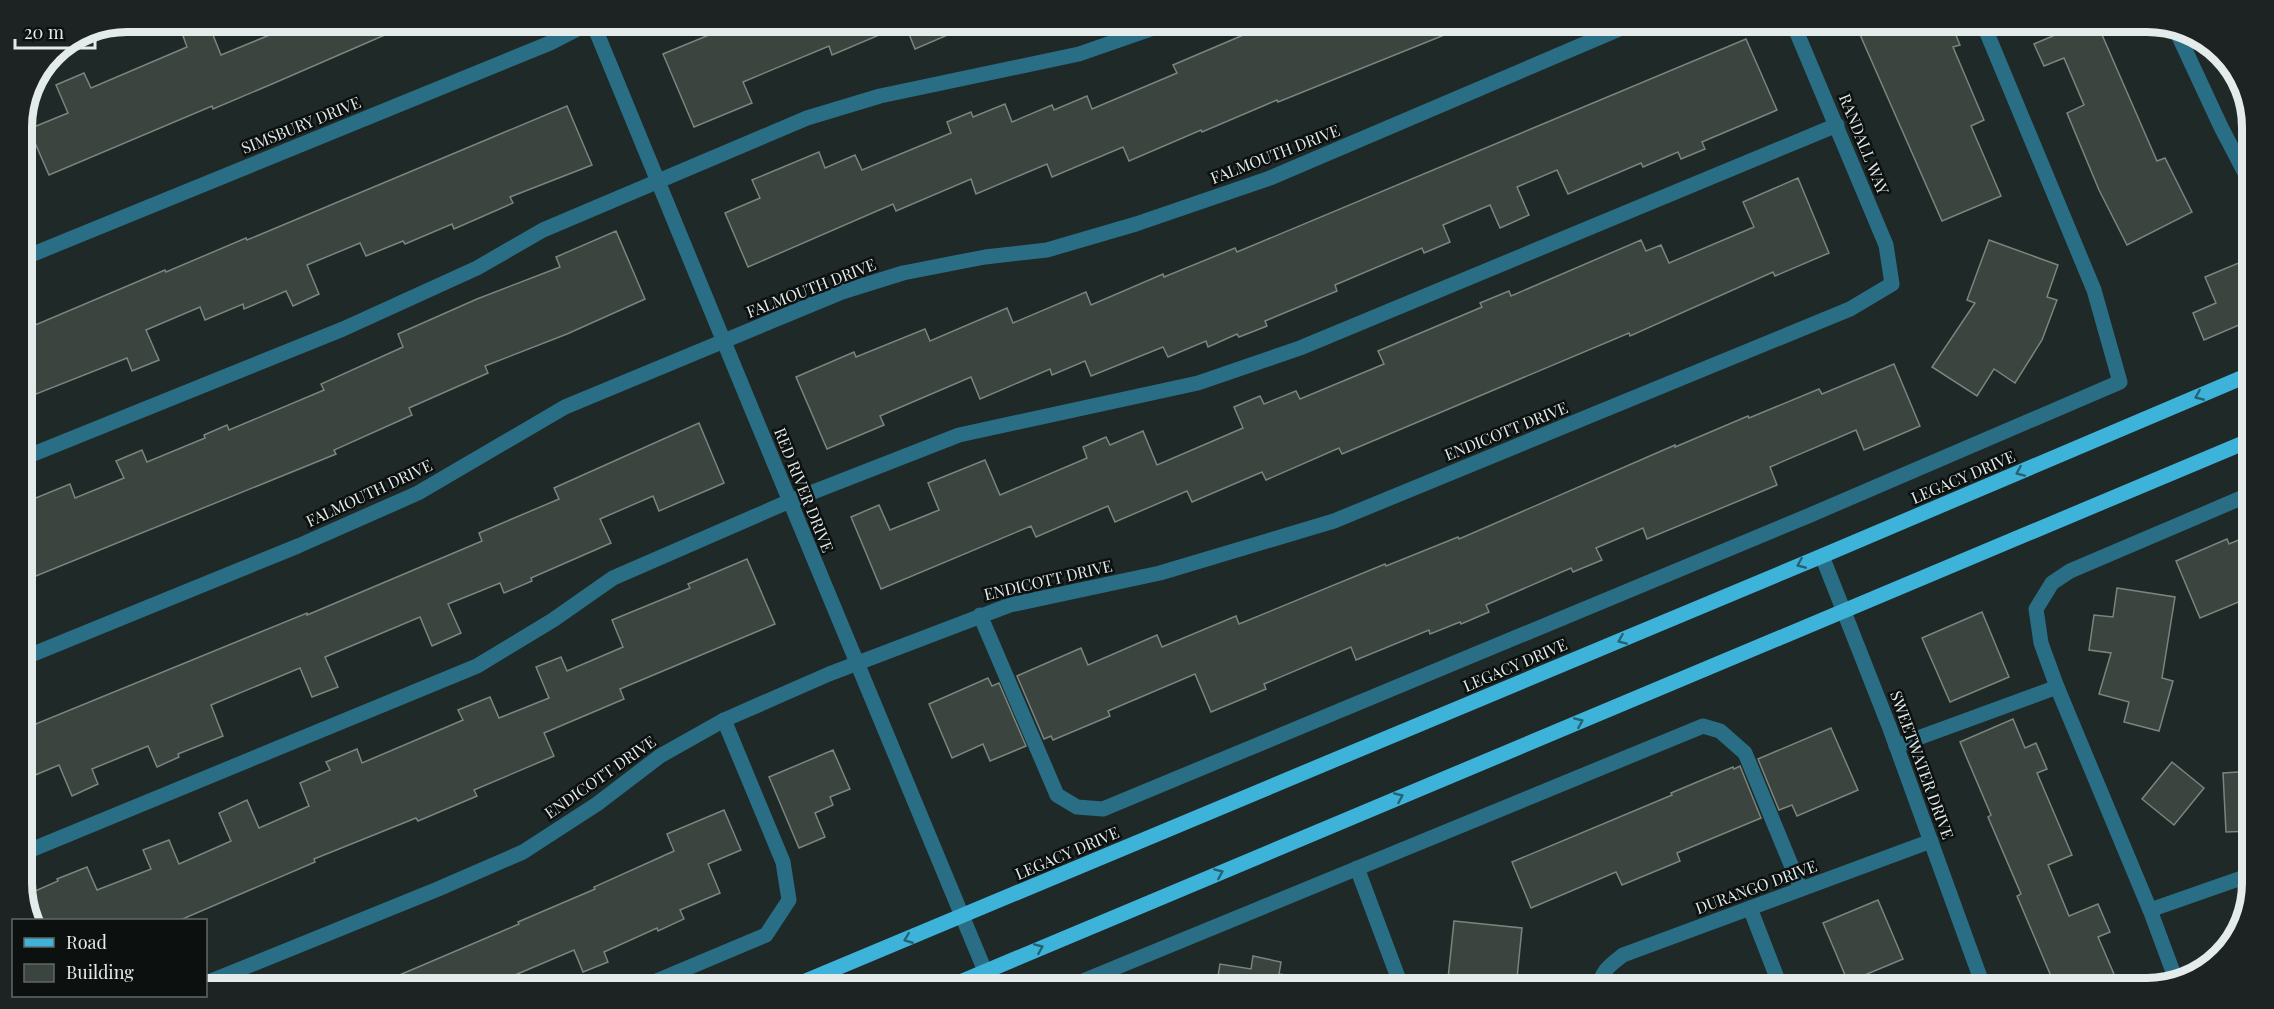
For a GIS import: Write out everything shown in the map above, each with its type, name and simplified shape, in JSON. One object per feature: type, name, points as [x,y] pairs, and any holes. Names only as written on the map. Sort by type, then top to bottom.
[{"type":"main road","name":"LEGACY DRIVE","points":[[816,977],[2242,378]]},
{"type":"main road","points":[[971,977],[2242,444]]},
{"type":"street","name":"SIMSBURY DRIVE","points":[[32,255],[550,43],[572,32]]},
{"type":"street","name":"RED RIVER DRIVE","points":[[598,32],[856,664],[921,813],[985,971]]},
{"type":"street","points":[[32,455],[343,329],[477,268],[543,230],[807,118],[880,96],[1079,54],[1142,32]]},
{"type":"street","name":"FALMOUTH DRIVE","points":[[32,655],[298,546],[418,493],[565,407],[842,292],[903,273],[985,257],[1047,250],[1136,224],[1270,178],[1612,32]]},
{"type":"street","name":"RANDALL WAY","points":[[1797,32],[1886,245],[1893,284]]},
{"type":"street","points":[[980,615],[1057,795],[1077,807],[1103,809],[1808,516],[2120,382],[2094,290],[1987,32]]},
{"type":"street","points":[[2179,37],[2242,167]]},
{"type":"street","points":[[32,849],[477,666],[553,620],[613,578],[790,501],[959,435],[1198,383],[1300,348],[1837,125]]},
{"type":"street","name":"ENDICOTT DRIVE","points":[[229,977],[523,852],[597,804],[660,756],[724,720],[856,664],[1010,605],[1160,573],[1334,521],[1850,309],[1893,284]]},
{"type":"street","points":[[2174,973],[2150,910],[2057,687],[2041,643],[2036,609],[2052,584],[2070,571],[2242,499]]},
{"type":"street","name":"SWEETWATER DRIVE","points":[[1822,556],[1896,746],[1980,977]]},
{"type":"street","points":[[1896,746],[2057,687]]},
{"type":"street","points":[[666,977],[766,935],[789,900],[783,862],[724,720]]},
{"type":"street","points":[[1093,977],[1703,726],[1720,731],[1745,753],[1801,889]]},
{"type":"street","name":"DURANGO DRIVE","points":[[1603,977],[1623,955],[1931,841]]},
{"type":"street","points":[[1357,868],[1398,977]]},
{"type":"street","points":[[2150,910],[2242,878]]},
{"type":"street","points":[[1750,908],[1776,977]]},
{"type":"building","points":[[192,32],[212,32],[221,55],[272,34],[271,32],[392,32],[213,109],[212,106],[49,175],[32,136],[32,128],[68,113],[56,85],[84,73],[91,88],[187,47],[183,36]]},
{"type":"building","points":[[716,32],[722,32],[723,35],[730,32],[886,32],[832,55],[829,46],[743,82],[752,103],[694,127],[663,54]]},
{"type":"building","points":[[908,32],[954,32],[915,49]]},
{"type":"building","points":[[1452,32],[1278,102],[1277,100],[1202,132],[1201,130],[1129,161],[1123,147],[1052,177],[1047,164],[976,194],[971,179],[896,211],[893,204],[748,267],[725,213],[760,198],[752,180],[819,152],[825,168],[855,155],[862,170],[951,133],[947,122],[971,112],[973,117],[1005,104],[1012,122],[1052,105],[1054,110],[1087,96],[1092,109],[1177,73],[1173,65],[1248,33]]},
{"type":"building","points":[[1859,32],[1955,32],[1960,45],[1953,47],[1984,120],[1971,126],[2001,196],[1942,221]]},
{"type":"building","points":[[2062,32],[2101,32],[2157,161],[2165,158],[2192,212],[2127,245],[2099,190],[2067,113],[2084,105],[2064,58],[2044,66],[2034,44]]},
{"type":"building","points":[[1746,39],[1777,110],[1702,142],[1705,149],[1681,159],[1678,152],[1643,167],[1641,163],[1568,194],[1557,170],[1517,187],[1529,215],[1500,228],[1490,205],[1443,225],[1450,242],[1424,253],[1422,248],[1335,285],[1337,291],[1265,321],[1267,326],[1239,337],[1237,334],[1208,347],[1206,341],[1168,357],[1163,347],[1091,376],[1085,361],[1052,375],[1050,369],[980,399],[971,377],[880,416],[884,425],[827,449],[796,377],[854,352],[856,357],[925,329],[930,341],[1007,308],[1013,323],[1086,292],[1091,305],[1163,274],[1164,277],[1235,248],[1237,252]]},
{"type":"building","points":[[567,106],[592,165],[510,197],[513,203],[454,229],[452,224],[405,244],[403,241],[366,256],[360,243],[307,265],[319,294],[293,306],[286,291],[244,309],[243,304],[205,320],[200,307],[146,330],[159,360],[132,371],[127,358],[32,396],[32,326],[165,270],[166,272],[246,238],[247,240]]},
{"type":"building","points":[[1798,178],[1829,253],[1775,276],[1773,272],[1630,336],[1629,333],[1342,454],[1339,448],[1266,480],[1262,472],[1192,502],[1187,491],[1115,522],[1108,506],[1036,537],[1031,526],[881,589],[851,517],[879,505],[890,530],[939,510],[928,483],[985,460],[1000,495],[1087,458],[1083,447],[1106,437],[1110,445],[1143,431],[1157,465],[1243,428],[1234,407],[1260,396],[1264,404],[1296,391],[1300,399],[1384,364],[1378,351],[1482,307],[1480,303],[1509,291],[1511,296],[1641,240],[1646,251],[1661,245],[1669,263],[1754,227],[1743,202]]},
{"type":"building","points":[[616,231],[645,299],[567,334],[485,366],[488,373],[409,408],[412,415],[334,450],[336,454],[32,578],[32,500],[70,484],[75,498],[124,478],[116,461],[142,450],[147,462],[205,438],[204,435],[227,425],[229,430],[324,390],[321,384],[403,347],[398,334],[477,299],[560,267],[556,257]]},
{"type":"building","points":[[1989,240],[2058,265],[2047,297],[2057,300],[2042,340],[2015,383],[1994,369],[1977,396],[1932,367],[1975,303],[1967,300]]},
{"type":"building","points":[[2242,262],[2242,324],[2204,340],[2193,313],[2216,303],[2205,277]]},
{"type":"building","points":[[1894,364],[1920,426],[1864,450],[1856,430],[1770,467],[1777,485],[1647,539],[1643,528],[1596,548],[1602,560],[1573,572],[1571,568],[1486,605],[1489,612],[1461,624],[1460,622],[1430,634],[1429,630],[1356,660],[1351,647],[1264,684],[1266,689],[1211,712],[1195,674],[1108,711],[1110,716],[1053,740],[1051,736],[1044,739],[1017,676],[1081,648],[1088,665],[1157,635],[1162,647],[1236,616],[1239,624],[1385,564],[1386,566],[1458,537],[1459,539],[1675,445],[1675,447],[1748,416],[1749,418],[1819,389],[1822,394]]},
{"type":"building","points":[[699,423],[724,483],[659,511],[653,496],[600,519],[611,543],[531,578],[532,581],[504,593],[500,583],[448,604],[461,633],[432,646],[420,617],[325,657],[338,687],[312,697],[300,668],[211,705],[223,736],[178,754],[179,757],[157,767],[148,746],[92,769],[98,784],[72,796],[59,765],[32,776],[32,726],[307,613],[307,615],[482,541],[479,533],[559,499],[554,488]]},
{"type":"building","points":[[2227,539],[2229,544],[2242,539],[2242,601],[2200,618],[2176,561]]},
{"type":"building","points":[[747,559],[775,624],[620,689],[624,699],[544,733],[554,756],[474,790],[477,796],[418,821],[416,818],[314,859],[315,862],[183,919],[39,919],[32,892],[58,881],[57,879],[87,867],[97,890],[151,869],[143,850],[169,840],[179,864],[231,841],[219,813],[247,800],[259,828],[309,806],[300,783],[330,770],[326,762],[357,749],[362,763],[463,720],[458,710],[490,697],[499,718],[549,698],[536,667],[561,657],[567,671],[623,647],[612,620],[690,588],[688,584]]},
{"type":"building","points":[[2117,588],[2175,597],[2162,678],[2173,681],[2159,731],[2124,722],[2129,702],[2099,694],[2111,653],[2089,650],[2094,615],[2113,617]]},
{"type":"building","points":[[1982,612],[2009,677],[1950,702],[1922,638]]},
{"type":"building","points":[[988,678],[992,686],[999,683],[1026,746],[990,761],[983,744],[952,758],[929,704]]},
{"type":"building","points":[[2013,719],[2025,748],[2036,743],[2047,769],[2037,773],[2072,855],[2048,865],[2069,916],[2098,904],[2110,932],[2098,937],[2115,977],[2051,977],[2017,896],[2021,894],[1988,817],[1991,815],[1960,742]]},
{"type":"building","points":[[1831,728],[1858,790],[1797,816],[1792,805],[1779,810],[1758,759]]},
{"type":"building","points":[[833,750],[850,789],[830,797],[833,805],[815,813],[825,837],[799,848],[769,777]]},
{"type":"building","points":[[2172,762],[2204,788],[2174,825],[2142,799]]},
{"type":"building","points":[[1740,766],[1761,818],[1677,853],[1680,861],[1622,885],[1616,872],[1531,908],[1512,862],[1672,795],[1671,793]]},
{"type":"building","points":[[2242,772],[2242,831],[2226,832],[2223,773]]},
{"type":"building","points":[[724,810],[741,850],[708,864],[720,893],[680,910],[684,919],[658,931],[657,928],[604,952],[608,962],[583,972],[574,950],[515,975],[516,977],[395,977],[519,924],[518,922],[595,889],[594,887],[674,851],[667,834]]},
{"type":"building","points":[[1878,900],[1903,959],[1860,977],[1846,977],[1823,923]]},
{"type":"building","points":[[1454,921],[1522,928],[1517,977],[1448,977]]},
{"type":"building","points":[[1253,956],[1281,962],[1279,974],[1293,977],[1218,977],[1220,964],[1251,969]]}]
